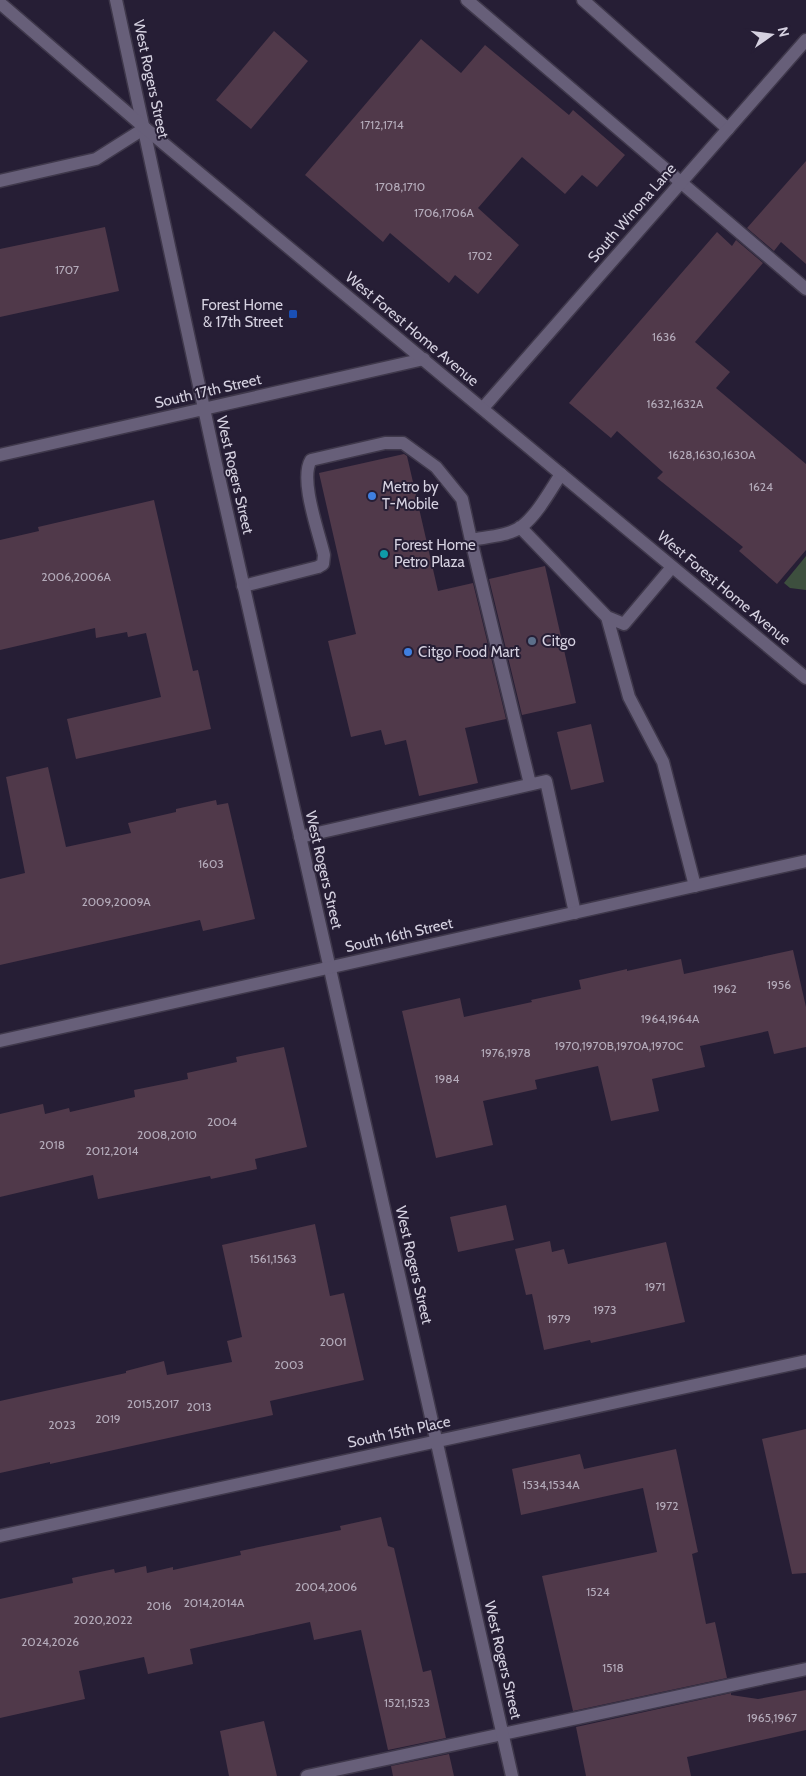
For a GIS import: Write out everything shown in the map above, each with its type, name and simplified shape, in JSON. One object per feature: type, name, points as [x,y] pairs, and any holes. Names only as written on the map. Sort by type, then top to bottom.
[{"type":"street","name":"West Rogers Street","points":[[116,0],[204,409],[512,1776]]},
{"type":"street","points":[[467,0],[806,289]]},
{"type":"street","points":[[583,0],[728,129]]},
{"type":"street","name":"West Forest Home Avenue","points":[[0,3],[145,128],[806,678]]},
{"type":"street","name":"South Winona Lane","points":[[483,408],[806,40]]},
{"type":"street","points":[[0,181],[96,159],[145,128]]},
{"type":"street","name":"South 17th Street","points":[[0,455],[424,359]]},
{"type":"street","points":[[244,586],[318,567],[323,564],[324,555],[306,483],[308,466],[311,460],[385,443],[403,442],[436,467],[462,499],[530,784]]},
{"type":"street","points":[[471,540],[509,532],[520,527],[542,504],[561,474]]},
{"type":"street","points":[[520,527],[608,617],[624,624],[672,566]]},
{"type":"street","points":[[608,617],[629,697],[663,762],[695,886]]},
{"type":"street","points":[[300,837],[546,781],[575,913]]},
{"type":"street","name":"South 16th Street","points":[[0,1042],[806,861]]},
{"type":"street","name":"South 15th Place","points":[[0,1536],[806,1361]]},
{"type":"street","points":[[306,1776],[806,1669]]},
{"type":"green space","points":[[806,556],[806,590],[790,588],[784,583]]},
{"type":"building","points":[[274,31],[308,61],[251,129],[216,100]]},
{"type":"building","points":[[421,39],[461,73],[485,45],[569,115],[573,110],[625,155],[597,187],[582,175],[565,194],[522,157],[478,208],[519,245],[478,294],[455,275],[449,283],[390,233],[383,242],[305,175]]},
{"type":"building","points":[[806,161],[806,264],[781,242],[774,251],[747,228]]},
{"type":"building","points":[[105,227],[119,291],[0,317],[0,249]]},
{"type":"building","points":[[717,232],[732,246],[736,240],[763,263],[695,342],[730,372],[716,388],[806,464],[806,550],[777,584],[739,551],[743,547],[657,478],[663,472],[617,431],[611,438],[569,403]]},
{"type":"building","name":"Forest Home Petro Plaza","points":[[404,454],[407,456],[438,591],[473,583],[506,719],[465,728],[478,783],[419,796],[406,740],[385,745],[381,730],[351,737],[328,641],[356,634],[319,473]]},
{"type":"building","points":[[154,500],[193,671],[198,670],[211,729],[76,759],[67,719],[161,697],[146,633],[128,637],[127,632],[96,638],[95,628],[0,650],[0,540],[39,531],[38,527]]},
{"type":"building","name":"Citgo","points":[[545,566],[576,703],[522,715],[489,579]]},
{"type":"building","points":[[591,724],[604,782],[571,790],[557,732]]},
{"type":"building","points":[[48,767],[66,847],[131,833],[128,823],[176,812],[176,809],[216,800],[217,805],[228,803],[255,919],[203,931],[200,920],[0,965],[0,879],[25,873],[6,777]]},
{"type":"building","points":[[793,950],[806,1007],[806,1047],[774,1054],[768,1031],[700,1046],[705,1067],[652,1079],[659,1111],[611,1121],[598,1066],[535,1080],[537,1089],[483,1101],[493,1145],[436,1158],[402,1011],[460,998],[464,1017],[581,989],[579,980],[627,969],[627,971],[681,959],[684,974]]},
{"type":"building","points":[[284,1047],[307,1147],[255,1159],[257,1169],[211,1179],[210,1176],[98,1199],[93,1175],[0,1197],[0,1114],[43,1104],[45,1114],[69,1108],[70,1112],[135,1097],[134,1090],[188,1079],[187,1073],[237,1062],[236,1057]]},
{"type":"building","points":[[506,1205],[514,1240],[458,1252],[450,1217]]},
{"type":"building","points":[[315,1224],[330,1296],[344,1293],[364,1380],[270,1401],[273,1415],[50,1464],[50,1462],[0,1473],[0,1401],[126,1373],[126,1371],[164,1361],[167,1375],[232,1362],[227,1341],[242,1337],[222,1245]]},
{"type":"building","points":[[550,1241],[552,1252],[564,1249],[568,1264],[666,1242],[685,1322],[591,1343],[590,1340],[544,1350],[532,1294],[526,1295],[515,1249]]},
{"type":"building","points":[[806,1429],[806,1573],[792,1574],[762,1439]]},
{"type":"building","points":[[676,1449],[698,1552],[692,1554],[706,1624],[715,1622],[727,1678],[573,1711],[542,1576],[657,1552],[643,1488],[521,1515],[512,1469],[580,1454],[584,1469]]},
{"type":"building","points":[[381,1517],[388,1546],[394,1548],[423,1672],[431,1670],[446,1738],[388,1750],[361,1630],[314,1640],[310,1622],[190,1649],[193,1664],[148,1674],[144,1657],[79,1671],[85,1699],[0,1718],[0,1599],[73,1583],[72,1578],[114,1569],[115,1573],[146,1566],[147,1573],[173,1567],[173,1570],[241,1555],[240,1551],[341,1530],[340,1526]]},
{"type":"building","points":[[806,1690],[806,1730],[687,1757],[691,1776],[586,1776],[576,1727],[731,1693],[731,1695],[758,1699]]},
{"type":"building","points":[[264,1721],[277,1776],[229,1776],[220,1731]]},
{"type":"building","points":[[449,1754],[454,1776],[393,1776],[391,1766]]},
{"type":"place","name":"Forest Home & 17th Street","points":[[293,314]]},
{"type":"place","name":"Metro by T-Mobile","points":[[372,496]]},
{"type":"place","name":"Forest Home Petro Plaza","points":[[384,554]]},
{"type":"place","name":"Citgo","points":[[532,641]]},
{"type":"place","name":"Citgo Food Mart","points":[[408,652]]}]
